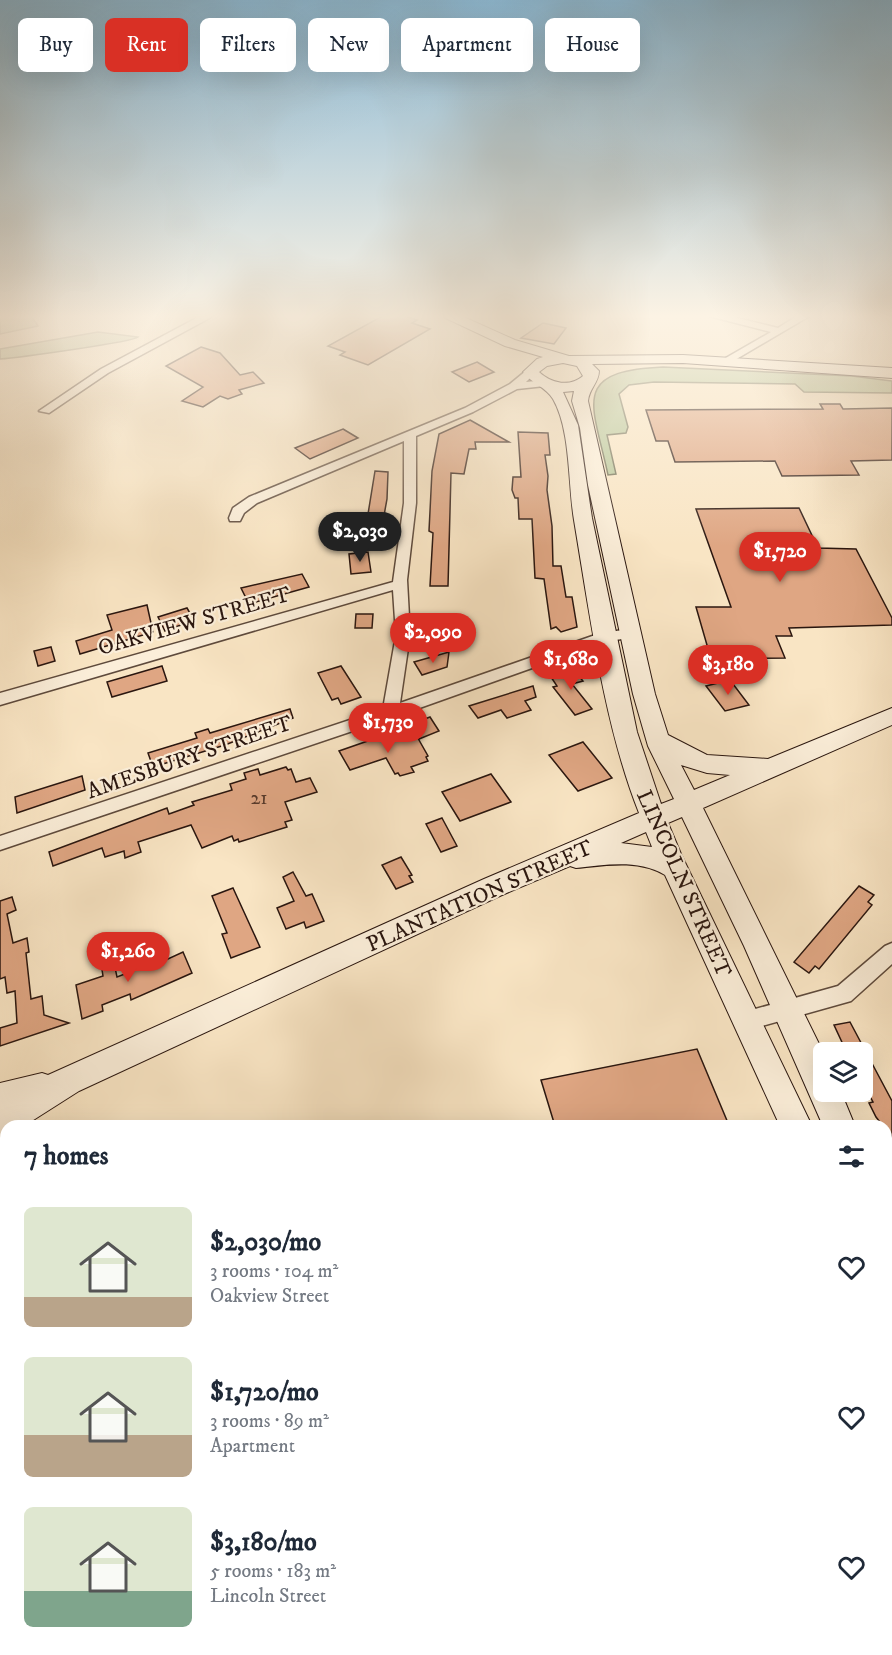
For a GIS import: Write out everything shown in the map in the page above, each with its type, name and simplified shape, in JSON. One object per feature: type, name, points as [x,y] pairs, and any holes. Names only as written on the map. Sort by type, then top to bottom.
[{"type":"main road","name":"LINCOLN STREET","points":[[552,391],[566,409],[587,484],[604,518],[658,740],[813,1066]]},
{"type":"main road","name":"LINCOLN STREET","points":[[581,391],[580,401],[587,484],[583,518],[625,732],[652,818],[793,1120]]},
{"type":"main road","points":[[583,518],[604,518]]},
{"type":"main road","name":"PLANTATION STREET","points":[[0,1100],[68,1080],[561,857],[892,716]]},
{"type":"main road","points":[[658,740],[681,756],[711,767],[774,766]]},
{"type":"main road","points":[[561,857],[634,854],[652,856],[675,868]]},
{"type":"main road","name":"PLANTATION STREET","points":[[5,1120],[68,1080]]},
{"type":"main road","name":"LINCOLN STREET","points":[[829,1102],[837,1120]]},
{"type":"street","points":[[45,411],[74,391]]},
{"type":"street","points":[[235,518],[238,511],[253,500],[469,410],[504,391]]},
{"type":"street","points":[[391,712],[403,635],[400,584],[410,503],[410,434]]},
{"type":"street","name":"OAKVIEW STREET","points":[[0,699],[400,584]]},
{"type":"street","name":"AMESBURY STREET","points":[[0,843],[391,712],[606,636],[631,634]]},
{"type":"street","points":[[748,1020],[844,994],[892,952]]},
{"type":"green space","points":[[597,391],[622,391],[619,394],[628,427],[626,433],[607,435],[616,474],[608,475],[594,411]]},
{"type":"green space","points":[[892,391],[892,393],[804,392]]},
{"type":"building","points":[[197,391],[240,391],[242,394],[228,399],[220,396],[203,407],[182,401]]},
{"type":"building","points":[[820,404],[840,404],[843,409],[892,408],[892,460],[851,461],[859,475],[782,476],[775,461],[675,462],[668,441],[656,441],[646,410],[823,409]]},
{"type":"building","points":[[470,420],[509,442],[475,442],[476,449],[469,449],[464,474],[451,473],[448,586],[430,586],[433,533],[429,531],[432,471],[439,434]]},
{"type":"building","points":[[343,429],[358,438],[310,459],[295,448]]},
{"type":"building","points":[[518,432],[548,433],[550,455],[545,455],[552,526],[553,566],[561,566],[566,597],[572,597],[577,627],[561,632],[556,627],[551,629],[544,579],[535,578],[532,519],[519,519],[518,498],[515,498],[512,490],[513,477],[521,477]]},
{"type":"building","points":[[375,471],[388,472],[387,499],[379,543],[364,543],[365,514],[368,514]]},
{"type":"building","points":[[799,508],[818,548],[856,549],[892,618],[892,625],[789,628],[792,636],[776,636],[785,658],[711,659],[696,607],[731,607],[696,509]]},
{"type":"building","points":[[368,552],[371,572],[351,574],[349,554]]},
{"type":"building","points":[[302,574],[309,587],[249,604],[241,588]]},
{"type":"building","points":[[147,605],[153,632],[80,654],[76,641],[112,630],[107,615]]},
{"type":"building","points":[[187,608],[194,620],[165,631],[158,617]]},
{"type":"building","points":[[356,614],[373,614],[372,628],[355,628]]},
{"type":"building","points":[[51,647],[55,661],[38,666],[34,651]]},
{"type":"building","points":[[449,652],[447,667],[422,675],[414,662]]},
{"type":"building","points":[[162,666],[167,681],[112,697],[107,682]]},
{"type":"building","points":[[341,666],[361,697],[341,704],[338,698],[332,700],[318,673]]},
{"type":"building","points":[[572,668],[583,681],[572,684],[592,709],[575,715],[553,687],[557,686],[551,677]]},
{"type":"building","points":[[730,680],[749,705],[725,711],[706,686]]},
{"type":"building","points":[[533,686],[536,697],[525,701],[531,710],[507,718],[501,710],[478,718],[469,706]]},
{"type":"building","points":[[290,709],[293,718],[225,745],[153,767],[148,753],[197,738],[195,733],[208,729],[210,733]]},
{"type":"building","points":[[430,717],[439,731],[419,739],[409,725]]},
{"type":"building","points":[[415,733],[428,756],[426,757],[428,761],[411,767],[414,772],[400,776],[398,773],[395,774],[386,758],[350,770],[339,751],[385,735],[389,742]]},
{"type":"building","points":[[583,742],[612,778],[578,791],[549,755]]},
{"type":"building","points":[[286,767],[288,770],[291,769],[296,782],[310,778],[317,792],[285,802],[292,820],[285,822],[287,827],[239,842],[238,839],[234,841],[232,836],[202,848],[191,825],[138,842],[141,852],[125,858],[124,851],[105,857],[102,848],[53,866],[49,852],[167,808],[169,814],[194,805],[192,802],[232,790],[230,784],[246,779],[244,773],[258,769],[260,775]]},
{"type":"building","points":[[491,774],[511,802],[460,821],[442,792]]},
{"type":"building","points":[[82,776],[85,790],[17,813],[15,797]]},
{"type":"building","points":[[442,818],[457,846],[441,852],[426,824]]},
{"type":"building","points":[[401,857],[412,875],[409,876],[413,882],[396,889],[382,865]]},
{"type":"building","points":[[293,872],[306,896],[312,894],[324,921],[306,928],[304,922],[286,929],[277,908],[294,901],[283,877]]},
{"type":"building","points":[[859,886],[874,895],[868,902],[872,905],[819,969],[815,966],[809,973],[794,962]]},
{"type":"building","points":[[233,888],[260,947],[231,958],[222,934],[227,933],[212,896]]},
{"type":"building","points":[[12,897],[16,910],[7,914],[13,943],[27,938],[29,952],[26,953],[31,999],[42,996],[44,1015],[69,1023],[0,1046],[0,1028],[17,1023],[15,991],[7,993],[5,977],[0,979],[0,901]]},
{"type":"building","points":[[183,952],[192,973],[131,1000],[130,994],[102,1005],[103,1011],[82,1019],[76,985],[103,976],[100,957],[112,953],[117,977],[143,967],[144,970]]},
{"type":"building","points":[[850,1022],[861,1042],[842,1042],[834,1025]]},
{"type":"building","points":[[697,1049],[727,1120],[553,1120],[541,1080]]},
{"type":"building","points":[[873,1065],[892,1101],[892,1120],[878,1120],[869,1103],[873,1102]]}]
